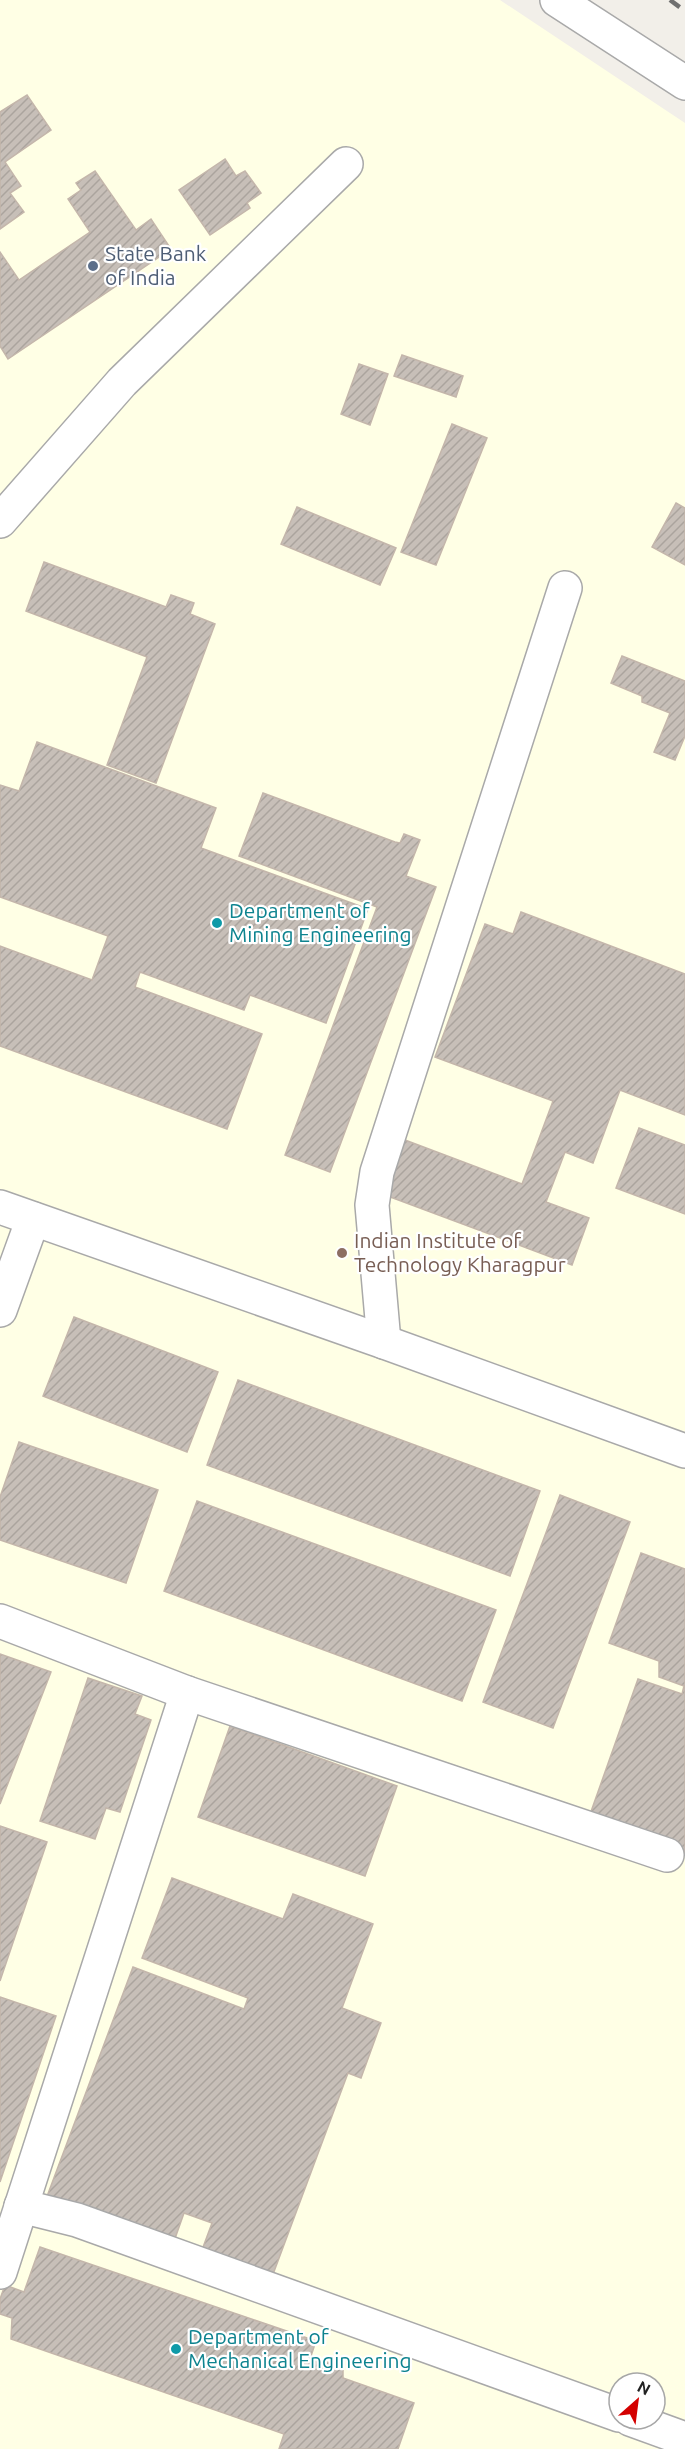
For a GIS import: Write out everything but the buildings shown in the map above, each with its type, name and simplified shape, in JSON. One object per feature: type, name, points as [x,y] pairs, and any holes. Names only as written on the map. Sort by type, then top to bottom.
[{"type":"street","points":[[558,0],[685,83]]},
{"type":"street","points":[[0,521],[122,382],[346,165]]},
{"type":"street","points":[[384,1342],[372,1205],[377,1172],[566,588]]},
{"type":"street","points":[[0,1207],[685,1451]]},
{"type":"street","points":[[0,1310],[33,1219]]},
{"type":"street","points":[[0,1621],[187,1693],[667,1855]]},
{"type":"street","points":[[0,2272],[187,1693]]},
{"type":"street","points":[[21,2206],[77,2220],[607,2411]]},
{"type":"street","points":[[663,2431],[685,2439]]},
{"type":"shaded area","name":"Indian Institute of Technology Kharagpur","points":[[0,0],[500,0],[685,123],[685,2449],[0,2449]]},
{"type":"railway","points":[[670,0],[685,11]]},
{"type":"place","name":"State Bank of India","points":[[93,266]]},
{"type":"place","name":"Department of Mining Engineering","points":[[217,923]]},
{"type":"place","name":"Indian Institute of Technology Kharagpur","points":[[342,1253]]},
{"type":"place","name":"Department of Mechanical Engineering","points":[[176,2349]]}]
